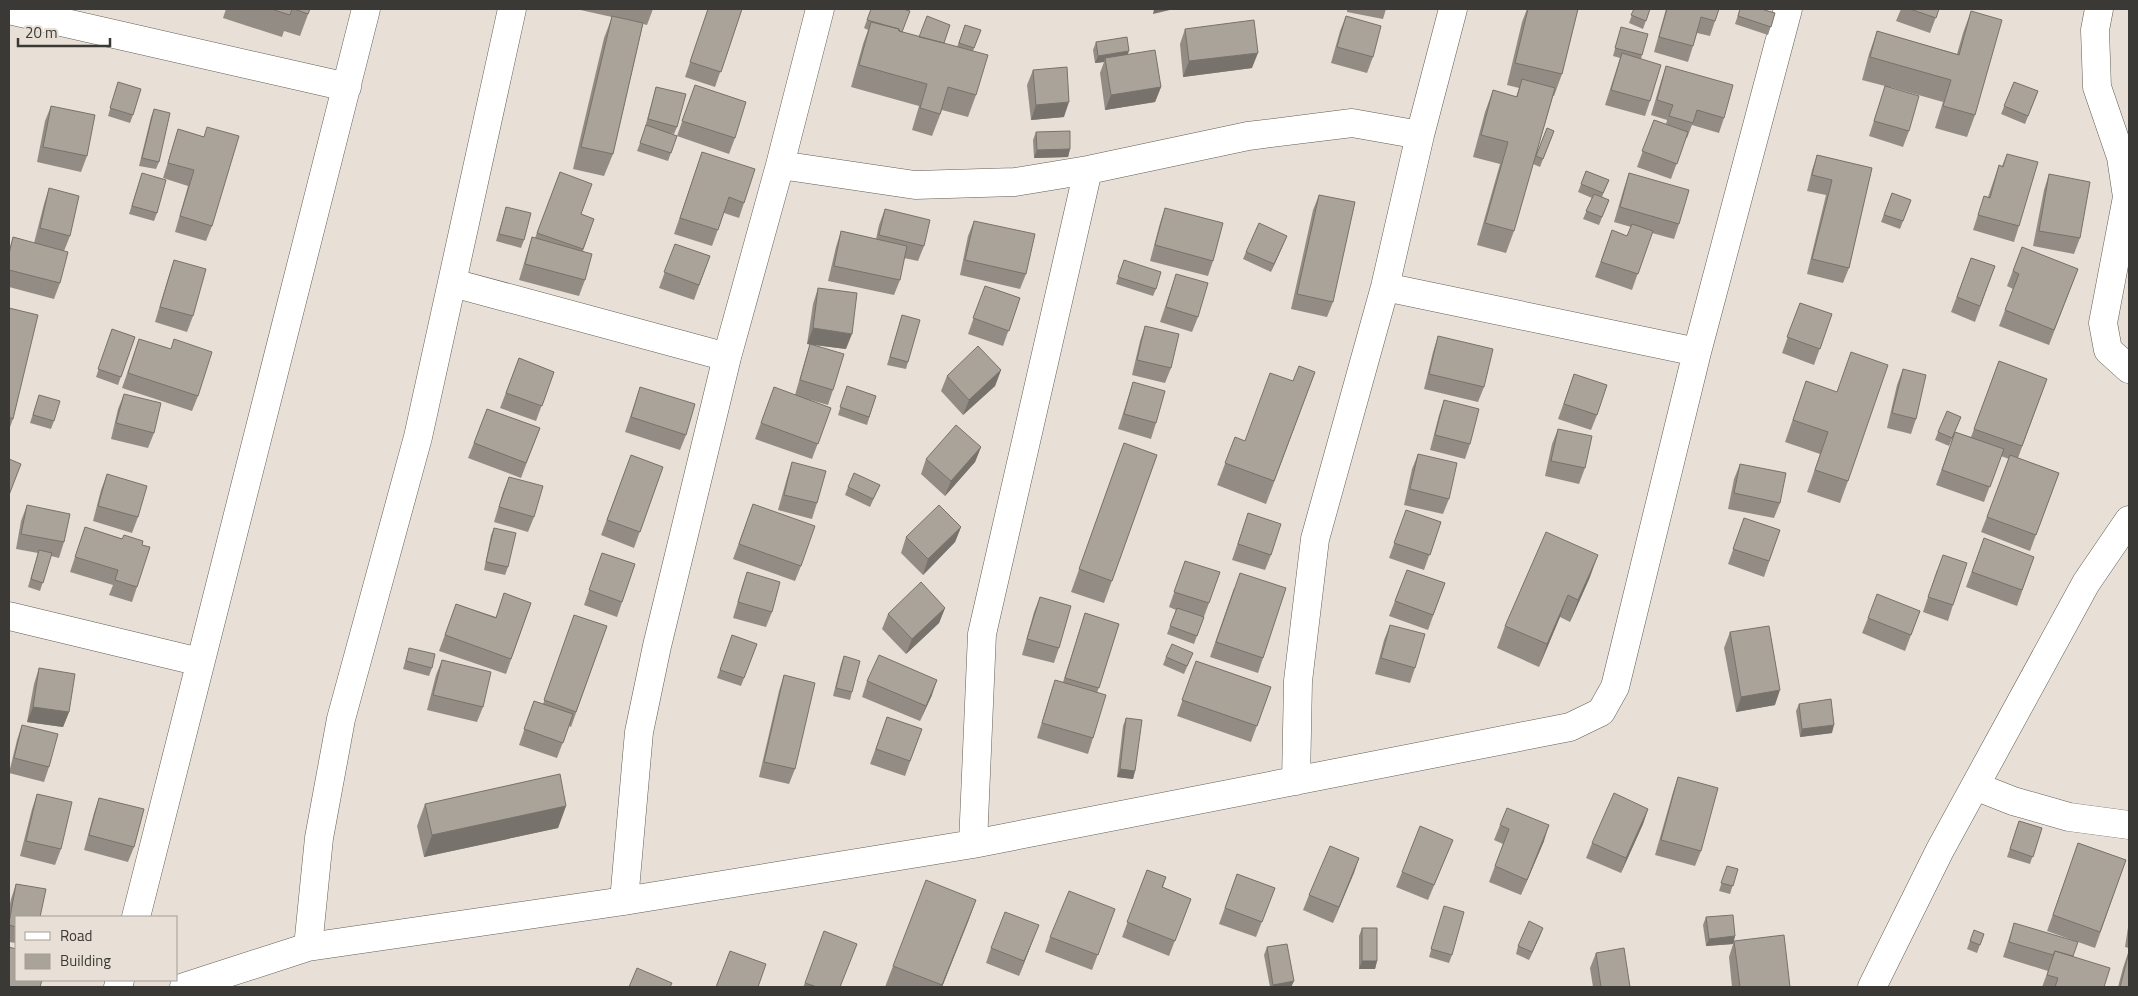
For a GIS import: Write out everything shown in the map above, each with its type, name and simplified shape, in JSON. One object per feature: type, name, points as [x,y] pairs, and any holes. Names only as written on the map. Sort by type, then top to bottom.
[{"type":"street","points":[[136,916],[366,9]]},
{"type":"street","points":[[308,947],[319,838],[341,719],[418,437],[512,9]]},
{"type":"street","points":[[624,901],[639,732],[657,646],[727,357],[780,165],[820,9]]},
{"type":"street","points":[[1296,781],[1298,681],[1315,539],[1385,288],[1420,135],[1453,9]]},
{"type":"street","points":[[184,987],[308,947],[624,901],[973,844],[1570,727],[1601,712],[1615,687],[1697,352],[1788,9]]},
{"type":"street","points":[[2099,9],[2095,30],[2097,87],[2120,157],[2127,197],[2103,323],[2108,350],[2129,370]]},
{"type":"street","points":[[9,10],[347,87]]},
{"type":"street","points":[[780,165],[915,185],[1015,182],[1088,170],[1248,136],[1352,122],[1420,135]]},
{"type":"street","points":[[973,844],[982,634],[1088,170]]},
{"type":"street","points":[[453,283],[727,357]]},
{"type":"street","points":[[1385,288],[1697,352]]},
{"type":"street","points":[[1872,987],[1940,850],[2086,583],[2129,520]]},
{"type":"street","points":[[9,616],[200,662]]},
{"type":"street","points":[[1975,786],[2014,801],[2069,817],[2129,825]]},
{"type":"building","points":[[271,9],[292,9],[290,15]]},
{"type":"building","points":[[294,9],[310,9],[308,14]]},
{"type":"building","points":[[708,9],[742,9],[721,72],[690,62]]},
{"type":"building","points":[[871,9],[903,9],[910,11],[902,32],[899,29],[867,20]]},
{"type":"building","points":[[1528,9],[1578,9],[1562,74],[1515,63]]},
{"type":"building","points":[[1634,9],[1650,9],[1646,21],[1631,15]]},
{"type":"building","points":[[1667,9],[1719,9],[1715,21],[1701,17],[1693,46],[1659,37]]},
{"type":"building","points":[[1740,9],[1761,9],[1775,13],[1771,27],[1738,16]]},
{"type":"building","points":[[1910,9],[1939,9],[1936,18]]},
{"type":"building","points":[[1971,11],[2002,20],[1975,115],[1943,106],[1951,80],[1870,57],[1877,31],[1959,55]]},
{"type":"building","points":[[612,16],[643,23],[613,154],[581,147]]},
{"type":"building","points":[[927,16],[950,25],[944,43],[919,37]]},
{"type":"building","points":[[1346,16],[1381,26],[1373,57],[1337,47]]},
{"type":"building","points":[[1254,20],[1258,53],[1189,61],[1185,29]]},
{"type":"building","points":[[871,22],[988,55],[976,95],[948,87],[940,114],[920,108],[927,84],[859,65]]},
{"type":"building","points":[[965,25],[981,30],[974,48],[959,43]]},
{"type":"building","points":[[1621,27],[1648,34],[1642,55],[1615,48]]},
{"type":"building","points":[[1127,37],[1129,51],[1098,56],[1096,42]]},
{"type":"building","points":[[1155,50],[1161,87],[1111,95],[1105,58]]},
{"type":"building","points":[[1622,53],[1661,65],[1650,101],[1611,90]]},
{"type":"building","points":[[1666,66],[1733,85],[1724,118],[1697,110],[1693,123],[1669,116],[1673,105],[1657,100]]},
{"type":"building","points":[[1067,67],[1069,102],[1036,105],[1033,70]]},
{"type":"building","points":[[1522,79],[1555,88],[1514,231],[1485,223],[1508,142],[1481,135],[1493,90],[1517,97]]},
{"type":"building","points":[[118,82],[141,89],[133,115],[110,108]]},
{"type":"building","points":[[2014,82],[2038,91],[2028,116],[2004,106]]},
{"type":"building","points":[[695,85],[746,102],[735,138],[682,121]]},
{"type":"building","points":[[1885,86],[1919,96],[1909,131],[1874,121]]},
{"type":"building","points":[[656,87],[686,94],[677,127],[648,119]]},
{"type":"building","points":[[51,106],[95,115],[87,156],[43,147]]},
{"type":"building","points":[[154,109],[170,113],[159,162],[142,158]]},
{"type":"building","points":[[1654,120],[1688,132],[1677,164],[1642,151]]},
{"type":"building","points":[[646,125],[677,136],[671,153],[640,143]]},
{"type":"building","points":[[207,127],[239,136],[212,226],[180,216],[194,170],[168,163],[178,129],[204,137]]},
{"type":"building","points":[[1547,128],[1554,131],[1543,159],[1536,156]]},
{"type":"building","points":[[1070,131],[1070,149],[1037,150],[1036,132]]},
{"type":"building","points":[[702,152],[755,169],[744,203],[729,197],[718,230],[680,218]]},
{"type":"building","points":[[2007,154],[2038,162],[2019,226],[1978,215],[1984,196],[1990,198],[1999,165],[2003,167]]},
{"type":"building","points":[[1817,155],[1872,168],[1849,268],[1812,259],[1832,180],[1812,175]]},
{"type":"building","points":[[1586,171],[1609,180],[1603,193],[1581,184]]},
{"type":"building","points":[[560,172],[592,184],[581,214],[594,219],[583,249],[537,233]]},
{"type":"building","points":[[142,173],[166,180],[157,213],[132,206]]},
{"type":"building","points":[[1629,173],[1689,190],[1679,224],[1620,207]]},
{"type":"building","points":[[2049,174],[2090,182],[2080,238],[2039,231]]},
{"type":"building","points":[[49,188],[79,196],[70,236],[40,228]]},
{"type":"building","points":[[1892,193],[1911,200],[1903,221],[1884,215]]},
{"type":"building","points":[[1594,194],[1609,200],[1602,217],[1586,211]]},
{"type":"building","points":[[1319,195],[1355,202],[1333,302],[1297,294]]},
{"type":"building","points":[[506,207],[531,213],[524,240],[499,234]]},
{"type":"building","points":[[1165,208],[1223,223],[1213,261],[1155,245]]},
{"type":"building","points":[[885,209],[930,220],[924,246],[879,235]]},
{"type":"building","points":[[974,221],[1035,234],[1026,274],[965,260]]},
{"type":"building","points":[[1259,223],[1287,236],[1274,264],[1246,252]]},
{"type":"building","points":[[1632,224],[1653,231],[1638,274],[1601,262],[1612,230],[1627,236]]},
{"type":"building","points":[[841,231],[907,246],[900,280],[834,266]]},
{"type":"building","points":[[13,237],[68,252],[60,283],[9,270],[9,254]]},
{"type":"building","points":[[532,237],[592,254],[585,280],[525,264]]},
{"type":"building","points":[[675,244],[710,256],[699,285],[664,272]]},
{"type":"building","points":[[2022,247],[2078,269],[2054,330],[2005,310],[2019,274],[2013,271]]},
{"type":"building","points":[[1971,258],[1995,266],[1980,306],[1957,297]]},
{"type":"building","points":[[174,260],[206,269],[193,316],[160,307]]},
{"type":"building","points":[[1124,260],[1161,272],[1156,289],[1118,277]]},
{"type":"building","points":[[1176,274],[1208,283],[1198,317],[1166,307]]},
{"type":"building","points":[[985,286],[1020,298],[1009,331],[973,318]]},
{"type":"building","points":[[818,288],[857,293],[852,334],[813,328]]},
{"type":"building","points":[[1800,303],[1832,314],[1820,349],[1787,337]]},
{"type":"building","points":[[9,308],[38,315],[13,419],[9,417]]},
{"type":"building","points":[[902,315],[920,320],[908,362],[890,357]]},
{"type":"building","points":[[1145,326],[1179,334],[1171,368],[1137,360]]},
{"type":"building","points":[[112,329],[135,337],[121,377],[98,369]]},
{"type":"building","points":[[1438,336],[1493,349],[1484,387],[1429,374]]},
{"type":"building","points":[[139,339],[171,349],[174,339],[212,352],[198,396],[128,373]]},
{"type":"building","points":[[810,344],[844,354],[833,390],[800,380]]},
{"type":"building","points":[[978,346],[1001,370],[969,400],[947,376]]},
{"type":"building","points":[[1851,352],[1888,365],[1848,481],[1815,470],[1828,432],[1793,420],[1806,381],[1837,392]]},
{"type":"building","points":[[519,358],[554,372],[542,406],[506,393]]},
{"type":"building","points":[[1999,361],[2047,379],[2022,446],[1974,429]]},
{"type":"building","points":[[1299,366],[1315,372],[1274,481],[1225,463],[1235,437],[1245,441],[1270,373],[1293,381]]},
{"type":"building","points":[[1903,369],[1926,375],[1916,419],[1892,413]]},
{"type":"building","points":[[1574,374],[1607,385],[1597,415],[1564,404]]},
{"type":"building","points":[[1133,382],[1165,391],[1156,423],[1124,414]]},
{"type":"building","points":[[847,386],[876,396],[869,417],[840,407]]},
{"type":"building","points":[[640,387],[695,404],[686,435],[631,417]]},
{"type":"building","points":[[774,387],[831,408],[818,444],[761,423]]},
{"type":"building","points":[[124,394],[161,403],[154,433],[116,423]]},
{"type":"building","points":[[39,395],[60,401],[54,421],[33,415]]},
{"type":"building","points":[[1444,400],[1479,409],[1470,444],[1435,435]]},
{"type":"building","points":[[487,409],[540,428],[526,463],[474,443]]},
{"type":"building","points":[[1947,411],[1961,417],[1952,438],[1938,432]]},
{"type":"building","points":[[956,425],[981,447],[951,481],[926,459]]},
{"type":"building","points":[[1558,429],[1592,436],[1585,468],[1551,461]]},
{"type":"building","points":[[1955,432],[2004,449],[1990,487],[1942,470]]},
{"type":"building","points":[[1124,443],[1157,455],[1112,581],[1079,569]]},
{"type":"building","points":[[1418,454],[1457,463],[1449,499],[1410,489]]},
{"type":"building","points":[[631,455],[663,467],[640,532],[607,520]]},
{"type":"building","points":[[2010,455],[2059,473],[2036,535],[1987,517]]},
{"type":"building","points":[[9,459],[21,464],[9,495]]},
{"type":"building","points":[[792,462],[826,471],[817,503],[784,495]]},
{"type":"building","points":[[1740,464],[1786,473],[1780,503],[1734,493]]},
{"type":"building","points":[[854,473],[880,485],[873,499],[848,487]]},
{"type":"building","points":[[107,474],[147,486],[138,517],[98,506]]},
{"type":"building","points":[[509,477],[543,486],[534,517],[499,507]]},
{"type":"building","points":[[753,504],[815,526],[801,566],[739,544]]},
{"type":"building","points":[[27,505],[70,514],[64,542],[21,534]]},
{"type":"building","points":[[939,505],[961,527],[928,559],[906,537]]},
{"type":"building","points":[[1406,510],[1441,522],[1430,555],[1394,543]]},
{"type":"building","points":[[1248,513],[1281,524],[1271,555],[1238,544]]},
{"type":"building","points":[[1744,518],[1780,530],[1769,561],[1733,549]]},
{"type":"building","points":[[85,527],[122,539],[124,535],[143,541],[142,545],[150,547],[137,587],[115,580],[118,570],[75,557]]},
{"type":"building","points":[[494,528],[516,533],[508,567],[486,562]]},
{"type":"building","points":[[1546,532],[1598,555],[1578,600],[1568,595],[1547,644],[1505,626]]},
{"type":"building","points":[[1984,538],[2034,557],[2022,590],[1972,572]]},
{"type":"building","points":[[39,550],[52,553],[43,583],[31,579]]},
{"type":"building","points":[[602,553],[635,564],[622,602],[589,590]]},
{"type":"building","points":[[1943,555],[1967,563],[1953,605],[1928,597]]},
{"type":"building","points":[[1185,561],[1220,572],[1209,603],[1174,592]]},
{"type":"building","points":[[1407,570],[1445,583],[1433,615],[1395,601]]},
{"type":"building","points":[[747,572],[780,582],[772,612],[738,602]]},
{"type":"building","points":[[1240,573],[1286,588],[1263,658],[1216,642]]},
{"type":"building","points":[[921,582],[945,608],[912,639],[888,614]]},
{"type":"building","points":[[504,593],[531,603],[511,659],[445,635],[456,604],[496,618]]},
{"type":"building","points":[[1877,594],[1920,611],[1911,635],[1868,618]]},
{"type":"building","points":[[1040,597],[1071,606],[1059,648],[1027,639]]},
{"type":"building","points":[[1177,608],[1204,617],[1197,636],[1170,626]]},
{"type":"building","points":[[1085,613],[1119,624],[1099,688],[1065,678]]},
{"type":"building","points":[[574,615],[607,626],[576,712],[544,700]]},
{"type":"building","points":[[1390,625],[1425,634],[1415,668],[1381,658]]},
{"type":"building","points":[[1769,626],[1780,690],[1741,697],[1730,632]]},
{"type":"building","points":[[732,635],[757,644],[744,678],[720,670]]},
{"type":"building","points":[[1172,644],[1193,653],[1187,666],[1166,657]]},
{"type":"building","points":[[409,648],[435,654],[432,668],[406,661]]},
{"type":"building","points":[[879,655],[937,680],[926,706],[867,681]]},
{"type":"building","points":[[844,656],[860,661],[852,692],[836,688]]},
{"type":"building","points":[[442,660],[491,672],[483,707],[433,695]]},
{"type":"building","points":[[1196,661],[1271,687],[1257,726],[1182,700]]},
{"type":"building","points":[[39,668],[75,674],[69,712],[33,707]]},
{"type":"building","points":[[784,675],[815,683],[795,769],[764,762]]},
{"type":"building","points":[[1055,680],[1106,695],[1093,738],[1042,723]]},
{"type":"building","points":[[1831,699],[1834,725],[1802,729],[1799,704]]},
{"type":"building","points":[[534,701],[573,714],[563,743],[524,729]]},
{"type":"building","points":[[887,717],[922,729],[910,761],[876,749]]},
{"type":"building","points":[[1126,718],[1142,720],[1135,771],[1120,769]]},
{"type":"building","points":[[22,725],[58,734],[49,767],[14,758]]},
{"type":"building","points":[[560,774],[566,806],[432,835],[425,804]]},
{"type":"building","points":[[1678,777],[1718,788],[1701,851],[1661,840]]},
{"type":"building","points":[[1614,793],[1648,809],[1626,858],[1592,843]]},
{"type":"building","points":[[37,794],[72,802],[61,849],[26,841]]},
{"type":"building","points":[[99,798],[144,809],[134,847],[89,835]]},
{"type":"building","points":[[1507,808],[1549,825],[1527,880],[1495,866],[1509,829],[1500,825]]},
{"type":"building","points":[[2019,821],[2042,828],[2033,857],[2010,849]]},
{"type":"building","points":[[1420,826],[1453,840],[1434,885],[1402,872]]},
{"type":"building","points":[[2078,843],[2126,860],[2100,932],[2053,915]]},
{"type":"building","points":[[1330,846],[1359,858],[1339,907],[1309,895]]},
{"type":"building","points":[[1727,866],[1738,869],[1733,886],[1721,883]]},
{"type":"building","points":[[1147,870],[1166,877],[1162,887],[1191,899],[1175,941],[1127,922]]},
{"type":"building","points":[[1237,874],[1275,888],[1262,922],[1225,908]]},
{"type":"building","points":[[926,880],[976,900],[942,985],[893,966]]},
{"type":"building","points":[[16,884],[46,889],[40,916],[15,916],[15,927],[9,925]]},
{"type":"building","points":[[1069,891],[1115,909],[1098,955],[1050,937]]},
{"type":"building","points":[[1444,906],[1464,912],[1452,955],[1431,949]]},
{"type":"building","points":[[1005,912],[1039,925],[1024,961],[991,948]]},
{"type":"building","points":[[1733,915],[1735,936],[1709,939],[1706,917]]},
{"type":"building","points":[[1529,921],[1543,928],[1532,952],[1518,946]]},
{"type":"building","points":[[2014,923],[2078,942],[2073,956],[2055,951],[2053,955],[2009,942]]},
{"type":"building","points":[[1362,928],[1377,928],[1377,961],[1362,961]]},
{"type":"building","points":[[1974,930],[1984,934],[1980,945],[1970,941]]},
{"type":"building","points":[[824,931],[857,944],[840,987],[817,987],[805,983]]},
{"type":"building","points":[[1784,935],[1790,987],[1740,987],[1734,941]]},
{"type":"building","points":[[1287,944],[1294,981],[1273,985],[1267,947]]},
{"type":"building","points":[[9,947],[15,949],[15,981],[42,981],[40,987],[9,987]]},
{"type":"building","points":[[1624,948],[1630,987],[1601,987],[1596,953]]},
{"type":"building","points":[[730,951],[766,964],[758,987],[716,987]]},
{"type":"building","points":[[2055,951],[2110,968],[2104,987],[2055,987],[2058,978],[2047,975]]},
{"type":"building","points":[[2129,952],[2129,987],[2120,987]]},
{"type":"building","points":[[637,968],[672,983],[670,987],[629,987]]}]
